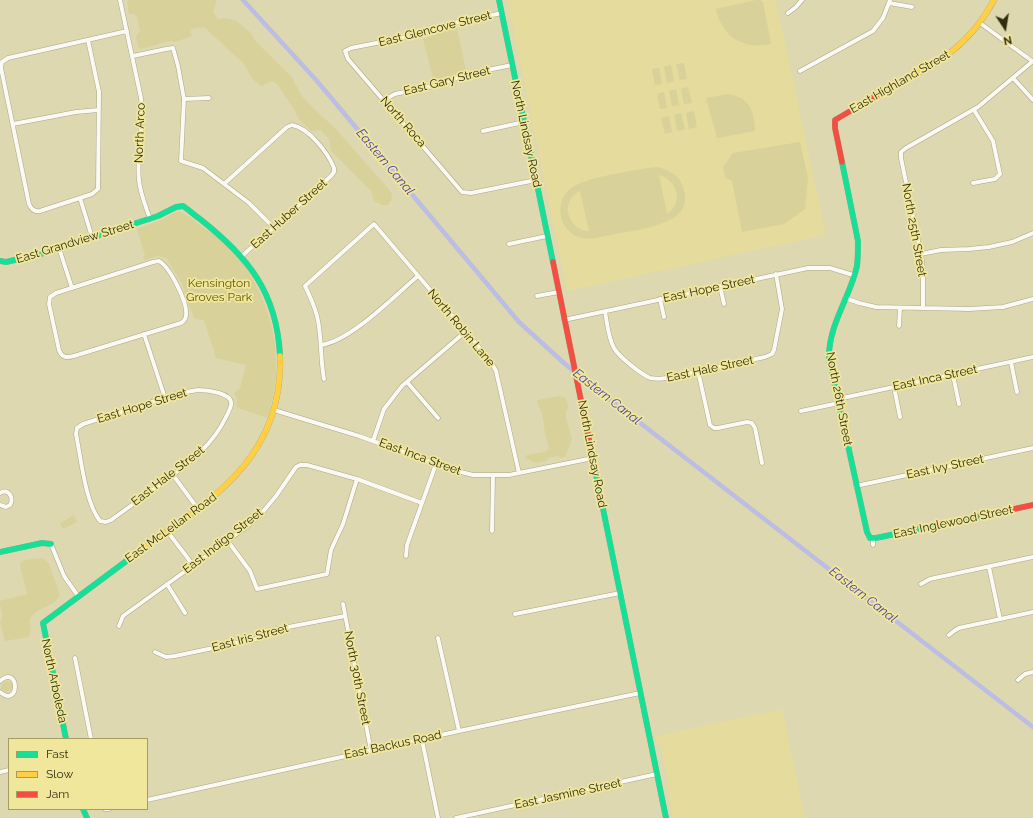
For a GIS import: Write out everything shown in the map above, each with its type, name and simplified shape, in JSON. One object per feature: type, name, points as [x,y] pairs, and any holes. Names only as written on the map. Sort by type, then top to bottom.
[{"type":"street","name":"North Arco","points":[[120,0],[133,56],[143,112],[138,163],[139,182],[150,219]]},
{"type":"street","name":"North Lindsay Road","points":[[499,0],[666,818]]},
{"type":"street","points":[[788,13],[802,0]]},
{"type":"street","name":"East Highland Street","points":[[835,120],[943,59],[959,47],[980,24],[994,0]]},
{"type":"street","points":[[800,71],[869,34],[877,27],[883,18],[889,1],[912,7]]},
{"type":"street","name":"East Glencove Street","points":[[345,51],[351,48],[422,34],[458,22],[502,13]]},
{"type":"street","points":[[973,183],[995,179],[1000,174],[993,141],[974,110],[1033,61],[980,24]]},
{"type":"street","points":[[88,40],[99,92],[98,189],[92,194],[40,211],[33,210],[29,204],[1,68],[2,62],[8,58],[127,31]]},
{"type":"street","points":[[133,56],[173,48],[184,99],[181,161],[203,168],[253,207],[274,228]]},
{"type":"street","name":"North Roca","points":[[345,51],[348,59],[462,192],[471,193],[536,180]]},
{"type":"street","name":"East Gary Street","points":[[384,100],[395,94],[433,86],[468,74],[512,65]]},
{"type":"street","points":[[1013,78],[1033,100]]},
{"type":"street","points":[[184,99],[209,98]]},
{"type":"street","points":[[13,124],[76,112],[99,110]]},
{"type":"street","name":"North 25th Street","points":[[923,308],[923,275],[921,254],[901,158],[902,152],[906,148],[974,110]]},
{"type":"street","name":"North 26th Street","points":[[835,120],[835,128],[859,245],[859,259],[833,329],[829,344],[830,365],[867,532],[872,540]]},
{"type":"street","points":[[483,131],[524,122]]},
{"type":"street","name":"East Huber Street","points":[[224,184],[287,127],[292,125],[299,127],[318,143],[332,164],[334,170],[332,176],[242,256]]},
{"type":"street","points":[[80,198],[92,237]]},
{"type":"street","name":"East Grandview Street","points":[[0,261],[6,262],[28,258],[150,219],[176,207],[183,206],[220,234],[242,256]]},
{"type":"street","name":"North Robin Lane","points":[[321,344],[317,316],[312,300],[305,286],[374,224],[490,360],[496,371],[518,473]]},
{"type":"street","points":[[921,254],[941,250],[995,246],[1017,240],[1033,233]]},
{"type":"street","points":[[509,244],[547,236]]},
{"type":"street","points":[[59,248],[72,288]]},
{"type":"street","name":"East McLellan Road","points":[[43,623],[220,492],[246,464],[261,442],[274,410],[280,378],[280,352],[273,312],[263,288],[242,256]]},
{"type":"street","points":[[159,261],[164,265],[178,287],[186,312],[185,319],[180,323],[68,358],[63,357],[59,350],[49,301],[50,297],[56,293],[72,288],[159,261]]},
{"type":"street","name":"East Hope Street","points":[[564,320],[802,268],[819,267],[836,269],[854,275]]},
{"type":"street","name":"East Hale Street","points":[[605,311],[615,350],[644,374],[653,378],[662,379],[698,372],[765,357],[772,354],[775,348],[782,309],[776,274]]},
{"type":"street","points":[[324,379],[321,366],[321,344],[344,336],[357,328],[418,276]]},
{"type":"street","points":[[720,286],[724,304]]},
{"type":"street","points":[[536,296],[559,292]]},
{"type":"street","points":[[845,298],[870,306],[900,308],[990,308],[1010,306],[1033,299]]},
{"type":"street","points":[[660,299],[664,317]]},
{"type":"street","points":[[899,326],[900,308]]},
{"type":"street","points":[[373,441],[384,409],[407,382],[465,332]]},
{"type":"street","points":[[144,334],[165,398]]},
{"type":"street","name":"East Inca Street","points":[[801,411],[894,387],[1033,357]]},
{"type":"street","points":[[1011,362],[1018,392]]},
{"type":"street","points":[[698,372],[710,425],[714,428],[718,428],[747,422],[752,423],[755,428],[762,463]]},
{"type":"street","points":[[953,375],[959,404]]},
{"type":"street","points":[[407,382],[438,418]]},
{"type":"street","points":[[894,387],[900,417]]},
{"type":"street","name":"East Hope Street","points":[[104,522],[98,518],[92,507],[87,492],[76,434],[77,428],[83,424],[186,391],[209,390],[226,395],[230,399]]},
{"type":"street","name":"East Hale Street","points":[[104,522],[111,520],[173,475],[199,454],[220,430],[230,410],[230,399]]},
{"type":"street","name":"East Inca Street","points":[[274,410],[373,441],[464,474],[493,476],[518,473],[593,458]]},
{"type":"street","name":"East Ivy Street","points":[[856,486],[1033,448]]},
{"type":"street","points":[[406,556],[407,544],[436,464]]},
{"type":"street","name":"East Indigo Street","points":[[119,626],[123,616],[226,540],[245,528],[261,514],[298,466],[307,465],[357,479],[422,503]]},
{"type":"street","points":[[173,475],[198,509]]},
{"type":"street","points":[[492,531],[493,476]]},
{"type":"street","points":[[226,540],[250,571],[257,589],[327,574],[331,550],[343,524],[357,479]]},
{"type":"street","points":[[0,493],[7,492],[10,494],[12,502],[6,507],[0,505]]},
{"type":"street","name":"East Inglewood Street","points":[[872,540],[1033,505]]},
{"type":"street","points":[[168,531],[193,565]]},
{"type":"street","points":[[0,552],[42,543],[51,544],[64,576],[78,596]]},
{"type":"street","points":[[921,584],[928,580],[1033,557]]},
{"type":"street","points":[[989,567],[1000,619]]},
{"type":"street","points":[[167,584],[185,613]]},
{"type":"street","points":[[515,614],[620,593]]},
{"type":"street","name":"North 30th Street","points":[[343,604],[371,751]]},
{"type":"street","points":[[949,635],[959,628],[1033,612]]},
{"type":"street","name":"East Iris Street","points":[[155,652],[166,657],[175,656],[256,639],[273,630],[345,616]]},
{"type":"street","name":"North Arboleda","points":[[43,623],[66,738]]},
{"type":"street","points":[[438,638],[459,731]]},
{"type":"street","points":[[75,658],[91,738]]},
{"type":"street","points":[[1018,680],[1025,674],[1033,672]]},
{"type":"street","points":[[0,681],[3,678],[9,678],[14,681],[16,687],[14,692],[9,695],[3,695],[0,692]]},
{"type":"street","name":"East Backus Road","points":[[148,800],[459,731],[640,693]]},
{"type":"street","points":[[422,740],[438,818]]},
{"type":"street","name":"East Jasmine Street","points":[[456,818],[657,774]]},
{"type":"shaded area","points":[[507,0],[776,0],[826,235],[567,291]]},
{"type":"shaded area","points":[[782,709],[805,818],[673,818],[662,751],[656,740],[656,736]]},
{"type":"green space","points":[[129,0],[216,0],[213,11],[218,20],[223,18],[235,20],[250,32],[256,42],[292,77],[301,95],[336,129],[392,193],[391,201],[388,205],[382,205],[374,201],[371,191],[331,151],[329,139],[320,130],[311,131],[298,118],[277,84],[272,81],[260,86],[252,78],[244,64],[204,27],[190,29],[192,36],[175,42],[170,41],[141,49],[138,46],[136,37],[140,31],[137,17],[134,14],[129,14],[127,3]]},
{"type":"green space","points":[[756,0],[763,2],[771,44],[751,45],[743,43],[729,34],[719,19],[716,9]]},
{"type":"green space","points":[[457,27],[466,71],[434,82],[423,39]]},
{"type":"green space","points":[[684,63],[687,79],[680,80],[676,64]]},
{"type":"green space","points":[[671,65],[674,81],[667,83],[664,67]]},
{"type":"green space","points":[[659,68],[662,84],[655,85],[652,69]]},
{"type":"green space","points":[[688,87],[692,103],[684,104],[681,89]]},
{"type":"green space","points":[[676,89],[679,105],[672,106],[669,91]]},
{"type":"green space","points":[[664,92],[667,108],[660,109],[657,94]]},
{"type":"green space","points":[[728,94],[741,98],[749,106],[752,111],[755,131],[717,138],[706,98]]},
{"type":"green space","points":[[694,111],[697,127],[689,129],[686,113]]},
{"type":"green space","points":[[681,113],[685,129],[677,131],[674,115]]},
{"type":"green space","points":[[669,116],[672,132],[665,134],[661,118]]},
{"type":"green space","points":[[800,142],[808,178],[805,209],[784,224],[742,232],[732,181],[725,177],[723,167],[733,153]]},
{"type":"green space","points":[[658,167],[671,172],[683,185],[685,200],[683,208],[672,219],[655,226],[595,238],[578,237],[566,228],[560,208],[565,194],[570,189],[576,185],[595,178]],"holes":[[[659,175],[671,182],[676,192],[676,204],[667,214]],[[580,191],[589,231],[576,227],[569,215],[568,208],[569,202],[573,196]]]},
{"type":"green space","name":"Kensington Groves Park","points":[[178,211],[188,216],[227,245],[244,265],[258,288],[268,313],[274,340],[276,367],[274,393],[267,418],[236,407],[237,398],[234,393],[240,388],[246,365],[216,358],[204,320],[193,318],[193,314],[182,284],[167,259],[161,256],[156,256],[144,260],[143,257],[145,255],[137,229],[161,220]]},
{"type":"green space","points":[[559,396],[565,398],[567,401],[568,408],[566,418],[572,439],[565,457],[561,458],[558,456],[548,458],[546,461],[535,463],[529,459],[526,460],[525,457],[527,455],[545,452],[549,448],[545,434],[543,417],[537,402],[538,400]]},
{"type":"green space","points":[[74,515],[77,522],[63,529],[60,523]]},
{"type":"green space","points":[[43,558],[49,564],[60,595],[54,602],[36,612],[32,616],[30,621],[31,631],[29,637],[5,641],[0,622],[3,614],[1,612],[0,601],[27,594],[20,566],[21,562],[25,560]]},
{"type":"green space","points":[[7,681],[12,683],[13,686],[11,690],[5,691],[1,687],[3,683]]},
{"type":"waterway","name":"Eastern Canal","points":[[243,0],[317,81],[519,322],[586,381],[1033,727]]},
{"type":"traffic: fast","points":[[499,0],[553,262]]},
{"type":"traffic: fast","points":[[842,162],[858,241],[858,260],[854,278],[832,335],[829,359],[867,532],[870,538],[876,538],[981,516]]},
{"type":"traffic: fast","points":[[0,261],[6,262],[41,254],[158,216],[176,207],[183,206],[232,247],[246,262],[257,278],[273,313],[278,333],[280,356]]},
{"type":"traffic: fast","points":[[589,440],[666,818]]},
{"type":"traffic: fast","points":[[0,552],[42,543],[51,544]]},
{"type":"traffic: fast","points":[[66,738],[43,623],[133,556]]},
{"type":"traffic: fast","points":[[83,810],[87,818]]},
{"type":"traffic: slow","points":[[876,96],[928,68],[957,47],[983,18],[994,0]]},
{"type":"traffic: slow","points":[[133,556],[213,497],[235,476],[254,451],[269,424],[278,393],[280,356]]},
{"type":"traffic: jam","points":[[842,162],[835,128],[835,120],[876,96]]},
{"type":"traffic: jam","points":[[553,262],[589,440]]},
{"type":"traffic: jam","points":[[981,516],[1033,505]]}]
